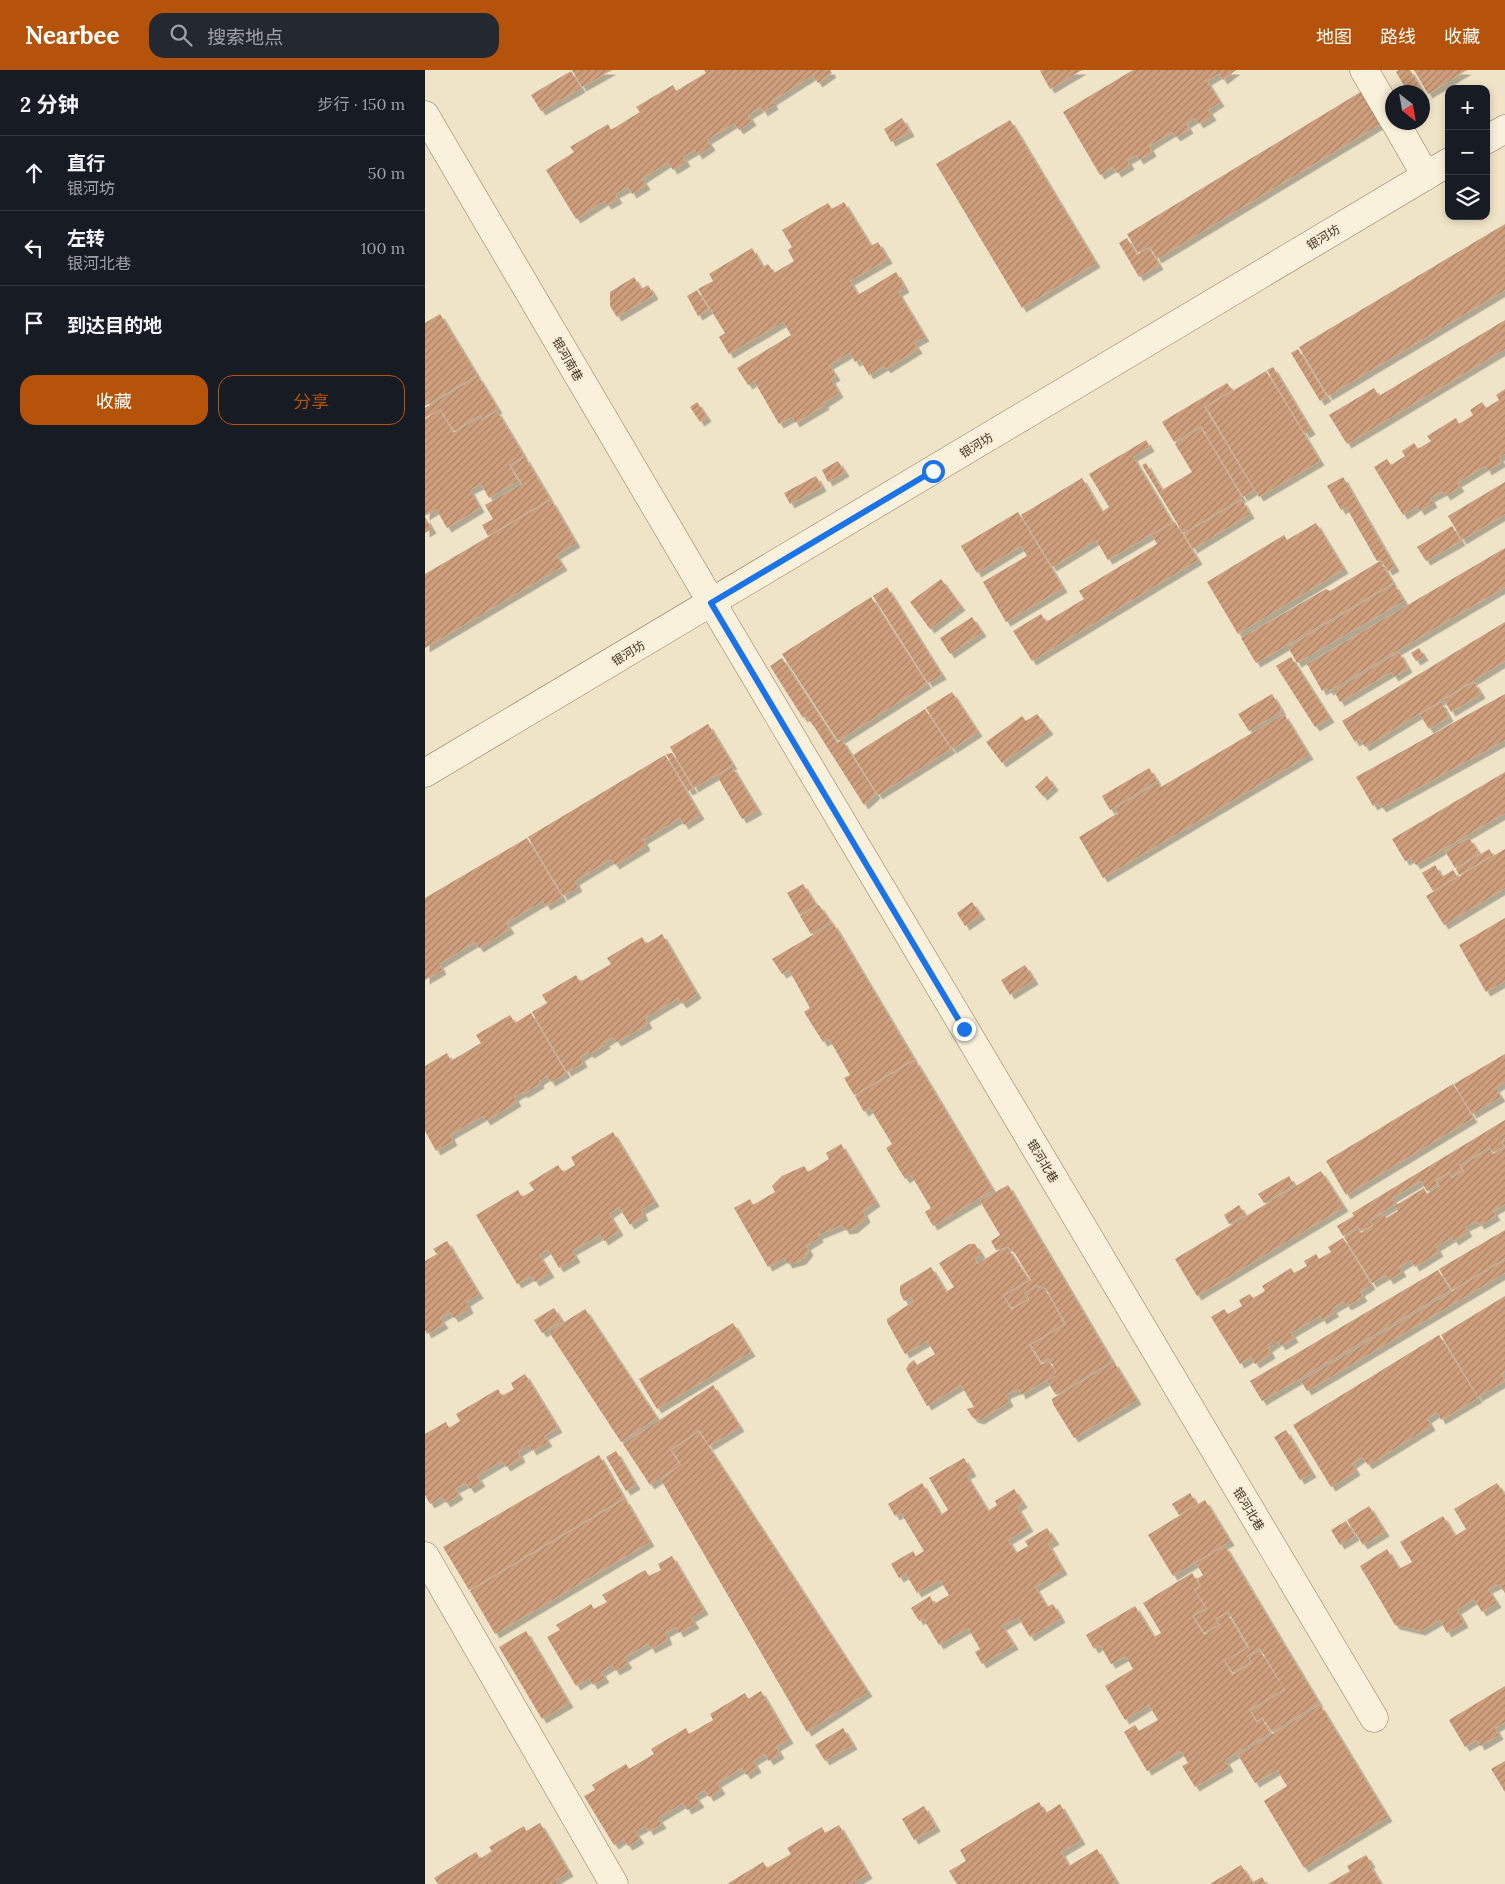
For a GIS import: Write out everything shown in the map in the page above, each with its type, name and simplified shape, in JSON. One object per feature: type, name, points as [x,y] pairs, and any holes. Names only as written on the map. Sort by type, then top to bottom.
[{"type":"street","points":[[1364,70],[1385,105]]},
{"type":"street","name":"银河南巷","points":[[425,115],[711,603]]},
{"type":"street","points":[[1490,138],[1505,129]]},
{"type":"street","points":[[1400,130],[1426,176]]},
{"type":"street","name":"银河坊","points":[[425,773],[1445,164]]},
{"type":"street","name":"银河北巷","points":[[711,603],[1374,1718]]},
{"type":"street","points":[[425,1556],[614,1884]]},
{"type":"building","points":[[572,70],[612,70],[582,87]]},
{"type":"building","points":[[704,70],[830,70],[832,73],[818,83],[813,75],[772,101],[774,105],[763,112],[761,107],[748,115],[752,121],[739,130],[734,123],[707,140],[711,146],[698,155],[695,150],[683,157],[686,162],[673,170],[668,162],[642,179],[646,185],[632,194],[628,187],[615,194],[618,199],[607,205],[604,201],[576,219],[546,170],[574,152],[570,147],[608,124],[611,130],[640,112],[636,107],[673,85],[676,91],[706,73]]},
{"type":"building","points":[[1082,70],[1050,89],[1040,71]]},
{"type":"building","points":[[1133,70],[1236,70],[1223,80],[1219,74],[1207,81],[1220,102],[1208,110],[1212,116],[1199,124],[1195,118],[1186,124],[1189,129],[1176,137],[1172,132],[1149,146],[1152,152],[1139,160],[1136,155],[1127,160],[1130,165],[1117,173],[1113,167],[1100,175],[1063,112]]},
{"type":"building","points":[[1399,70],[1410,70],[1419,85],[1404,85],[1396,72]]},
{"type":"building","points":[[1414,70],[1467,70],[1430,93],[1430,85],[1423,85]]},
{"type":"building","points":[[571,71],[581,88],[541,111],[531,95]]},
{"type":"building","points":[[1362,91],[1382,123],[1157,259],[1150,246],[1138,253],[1127,234]]},
{"type":"building","points":[[902,118],[910,132],[891,142],[884,129]]},
{"type":"building","points":[[1010,120],[1096,263],[1022,308],[936,164]]},
{"type":"building","points":[[844,202],[871,246],[878,242],[888,259],[850,281],[858,295],[896,272],[905,288],[898,292],[925,337],[914,343],[918,349],[886,369],[884,366],[869,375],[860,360],[855,362],[850,353],[829,365],[836,376],[831,379],[839,393],[824,403],[825,405],[795,423],[792,417],[779,424],[754,381],[748,385],[737,368],[791,335],[783,322],[729,354],[719,337],[725,333],[698,289],[713,281],[709,274],[752,248],[763,267],[768,264],[774,273],[794,261],[788,250],[792,247],[782,230],[828,203],[832,209]]},
{"type":"building","points":[[1505,224],[1505,290],[1328,396],[1299,347]]},
{"type":"building","points":[[1127,238],[1137,255],[1149,248],[1159,265],[1139,277],[1119,243]]},
{"type":"building","points":[[634,277],[641,289],[648,285],[654,295],[617,317],[610,306],[610,292]]},
{"type":"building","points":[[697,290],[709,309],[698,316],[687,296]]},
{"type":"building","points":[[440,314],[477,375],[425,406],[425,323]]},
{"type":"building","points":[[1505,320],[1505,349],[1347,444],[1329,415],[1374,388],[1379,396]]},
{"type":"building","points":[[1298,349],[1327,397],[1320,401],[1291,353]]},
{"type":"building","points":[[1273,367],[1311,430],[1305,434],[1267,370]]},
{"type":"building","points":[[1266,371],[1320,461],[1259,497],[1206,407]]},
{"type":"building","points":[[478,376],[498,409],[482,419],[480,415],[454,431],[440,409],[425,418],[425,408]]},
{"type":"building","points":[[1227,383],[1232,390],[1204,407],[1254,490],[1243,497],[1201,426],[1174,442],[1162,422]]},
{"type":"building","points":[[1505,389],[1505,454],[1499,457],[1502,462],[1487,471],[1485,466],[1457,483],[1460,487],[1446,496],[1443,491],[1430,498],[1433,503],[1420,511],[1417,506],[1403,515],[1374,467],[1387,459],[1391,465],[1405,456],[1402,451],[1414,443],[1418,449],[1431,441],[1427,436],[1456,418],[1459,424],[1473,415],[1470,410],[1482,402],[1486,408],[1499,400],[1496,395]]},
{"type":"building","points":[[697,402],[707,417],[700,422],[690,407]]},
{"type":"building","points":[[440,410],[453,433],[480,417],[482,420],[497,411],[524,456],[509,465],[518,481],[489,498],[481,484],[470,490],[480,508],[447,528],[436,509],[425,516],[425,419]]},
{"type":"building","points":[[1201,428],[1242,498],[1183,533],[1142,465],[1146,463],[1162,490],[1192,472],[1175,444]]},
{"type":"building","points":[[1146,440],[1150,447],[1133,457],[1172,522],[1108,560],[1096,540],[1052,567],[1021,515],[1082,478],[1102,512],[1109,507],[1089,474]]},
{"type":"building","points":[[525,457],[550,499],[488,536],[482,525],[493,519],[485,505],[522,484],[511,466]]},
{"type":"building","points":[[838,461],[845,472],[828,482],[822,470]]},
{"type":"building","points":[[816,476],[822,487],[790,504],[784,493]]},
{"type":"building","points":[[1343,477],[1395,567],[1388,571],[1381,560],[1377,561],[1346,507],[1341,510],[1327,486]]},
{"type":"building","points":[[1505,482],[1505,514],[1462,540],[1448,516]]},
{"type":"building","points":[[551,500],[576,543],[556,555],[563,566],[425,648],[425,574]]},
{"type":"building","points":[[1242,500],[1250,514],[1193,549],[1184,534]]},
{"type":"building","points":[[1018,512],[1063,588],[1006,622],[983,582],[1027,556],[1021,546],[977,573],[961,546]]},
{"type":"building","points":[[425,517],[432,529],[425,533]]},
{"type":"building","points":[[1175,522],[1198,560],[1032,661],[1013,631],[1041,614],[1046,622],[1084,599],[1079,591],[1157,544],[1152,535]]},
{"type":"building","points":[[1316,523],[1344,569],[1238,634],[1207,582],[1284,535],[1287,540]]},
{"type":"building","points":[[1452,526],[1461,541],[1426,561],[1417,547]]},
{"type":"building","points":[[1505,548],[1505,587],[1329,691],[1327,688],[1322,691],[1307,664]]},
{"type":"building","points":[[1380,561],[1393,583],[1256,663],[1241,638],[1326,589],[1330,591]]},
{"type":"building","points":[[941,579],[961,606],[930,629],[910,602]]},
{"type":"building","points":[[1394,584],[1404,601],[1297,663],[1288,647]]},
{"type":"building","points":[[887,587],[942,675],[928,683],[873,596]]},
{"type":"building","points":[[871,597],[927,684],[838,741],[782,654]]},
{"type":"building","points":[[972,617],[982,632],[950,654],[940,638]]},
{"type":"building","points":[[1505,622],[1505,661],[1365,747],[1360,739],[1355,742],[1342,721]]},
{"type":"building","points":[[1419,648],[1424,656],[1416,661],[1411,653]]},
{"type":"building","points":[[1399,652],[1408,668],[1394,677],[1391,672],[1340,702],[1334,691]]},
{"type":"building","points":[[1291,657],[1330,718],[1315,727],[1276,666]]},
{"type":"building","points":[[782,658],[837,743],[842,740],[876,794],[864,805],[815,728],[806,716],[803,718],[770,666]]},
{"type":"building","points":[[1474,682],[1481,694],[1451,712],[1444,700]]},
{"type":"building","points":[[952,692],[978,732],[952,749],[926,708]]},
{"type":"building","points":[[1272,694],[1282,711],[1249,731],[1238,714]]},
{"type":"building","points":[[1505,694],[1505,740],[1382,808],[1378,803],[1373,806],[1356,777]]},
{"type":"building","points":[[1441,702],[1449,717],[1429,729],[1420,715]]},
{"type":"building","points":[[925,709],[951,749],[878,795],[853,755]]},
{"type":"building","points":[[1037,714],[1049,730],[1002,763],[986,742],[1022,716],[1026,721]]},
{"type":"building","points":[[1284,714],[1309,755],[1103,878],[1079,837],[1118,813],[1115,808],[1158,783],[1161,787]]},
{"type":"building","points":[[708,724],[733,765],[694,788],[670,747]]},
{"type":"building","points":[[672,753],[693,789],[688,791],[666,754]]},
{"type":"building","points":[[665,755],[700,815],[684,825],[680,818],[643,840],[646,846],[615,865],[611,859],[575,881],[578,887],[563,896],[528,837]]},
{"type":"building","points":[[732,767],[758,810],[742,819],[717,776]]},
{"type":"building","points":[[1149,768],[1157,781],[1110,810],[1102,796]]},
{"type":"building","points":[[1505,772],[1505,813],[1416,865],[1411,858],[1405,861],[1392,839]]},
{"type":"building","points":[[1047,776],[1054,786],[1043,796],[1035,787]]},
{"type":"building","points":[[527,838],[562,897],[546,906],[543,901],[506,923],[510,929],[479,948],[475,942],[439,964],[442,970],[425,980],[425,898]]},
{"type":"building","points":[[1469,838],[1479,853],[1455,868],[1445,851]]},
{"type":"building","points":[[1489,849],[1493,855],[1459,875],[1456,869]]},
{"type":"building","points":[[1505,849],[1505,888],[1444,925],[1426,896]]},
{"type":"building","points":[[1435,865],[1442,877],[1453,870],[1457,876],[1433,891],[1422,873]]},
{"type":"building","points":[[803,884],[816,905],[800,915],[787,893]]},
{"type":"building","points":[[972,902],[981,915],[965,926],[957,913]]},
{"type":"building","points":[[819,905],[831,922],[811,934],[800,916]]},
{"type":"building","points":[[1505,918],[1505,981],[1486,992],[1459,945]]},
{"type":"building","points":[[833,923],[914,1059],[854,1095],[844,1078],[850,1075],[829,1039],[823,1042],[804,1012],[810,1008],[789,970],[782,974],[772,959]]},
{"type":"building","points":[[662,934],[697,994],[682,1004],[678,998],[645,1018],[648,1024],[617,1042],[613,1037],[590,1054],[588,1052],[580,1057],[583,1063],[567,1072],[532,1012],[547,1003],[542,995],[576,975],[580,982],[611,964],[607,958],[642,937],[646,944]]},
{"type":"building","points":[[1025,965],[1034,980],[1010,995],[1001,980]]},
{"type":"building","points":[[531,1013],[566,1073],[551,1082],[547,1076],[539,1081],[540,1084],[514,1097],[517,1102],[486,1121],[483,1116],[450,1135],[453,1141],[436,1151],[425,1131],[425,1066],[447,1053],[451,1061],[481,1043],[476,1035],[510,1015],[515,1023]]},
{"type":"building","points":[[1505,1054],[1505,1082],[1495,1088],[1501,1097],[1472,1114],[1454,1084]]},
{"type":"building","points":[[915,1060],[993,1190],[933,1226],[925,1212],[931,1208],[911,1175],[905,1179],[886,1148],[892,1144],[870,1108],[864,1112],[855,1096]]},
{"type":"building","points":[[1453,1084],[1473,1118],[1346,1195],[1326,1161]]},
{"type":"building","points":[[1505,1120],[1505,1138],[1500,1141],[1503,1146],[1493,1152],[1490,1147],[1459,1165],[1462,1170],[1452,1176],[1449,1172],[1435,1180],[1438,1185],[1427,1191],[1421,1181],[1392,1198],[1395,1204],[1369,1220],[1372,1225],[1361,1231],[1358,1226],[1343,1236],[1337,1226],[1354,1216],[1352,1213]]},
{"type":"building","points":[[613,1132],[655,1202],[641,1210],[644,1216],[630,1225],[619,1207],[609,1214],[619,1231],[604,1241],[600,1235],[572,1251],[576,1258],[559,1268],[548,1249],[539,1255],[550,1273],[535,1282],[531,1276],[517,1284],[476,1215],[518,1190],[522,1197],[534,1190],[529,1183],[558,1165],[563,1172],[575,1165],[571,1157]]},
{"type":"building","points":[[841,1144],[876,1202],[863,1211],[866,1218],[853,1229],[845,1230],[842,1225],[818,1235],[819,1238],[806,1246],[809,1251],[802,1260],[788,1264],[784,1258],[768,1267],[734,1208],[750,1199],[753,1205],[775,1192],[772,1186],[782,1176],[804,1166],[808,1172],[829,1159],[826,1153]]},
{"type":"building","points":[[1505,1147],[1505,1204],[1493,1211],[1496,1216],[1480,1225],[1477,1221],[1465,1227],[1468,1232],[1454,1241],[1452,1237],[1436,1247],[1439,1252],[1415,1267],[1411,1260],[1399,1267],[1402,1272],[1389,1280],[1386,1275],[1372,1283],[1344,1237],[1358,1229],[1361,1233],[1373,1226],[1371,1221],[1383,1214],[1386,1218],[1398,1211],[1395,1206],[1424,1188],[1427,1194],[1440,1186],[1437,1181],[1449,1173],[1452,1178],[1464,1171],[1461,1166],[1490,1149],[1493,1154]]},
{"type":"building","points":[[1321,1171],[1344,1207],[1197,1296],[1175,1259]]},
{"type":"building","points":[[1289,1176],[1294,1185],[1264,1203],[1258,1194]]},
{"type":"building","points":[[1008,1185],[1112,1361],[1056,1395],[1047,1381],[1054,1377],[1056,1372],[1049,1358],[1042,1363],[1031,1345],[1066,1324],[1046,1288],[1036,1285],[1024,1293],[1027,1299],[1012,1308],[1004,1296],[1031,1280],[1014,1252],[1007,1246],[996,1250],[991,1241],[1000,1235],[980,1201]]},
{"type":"building","points":[[1239,1205],[1245,1215],[1229,1224],[1224,1215]]},
{"type":"building","points":[[1505,1230],[1505,1258],[1452,1290],[1439,1269]]},
{"type":"building","points":[[1343,1238],[1371,1285],[1360,1292],[1363,1297],[1347,1306],[1344,1302],[1332,1309],[1335,1312],[1322,1320],[1320,1316],[1291,1333],[1294,1338],[1281,1346],[1278,1341],[1268,1348],[1271,1354],[1255,1364],[1251,1357],[1240,1364],[1211,1317],[1224,1309],[1228,1314],[1242,1306],[1239,1300],[1250,1294],[1253,1298],[1265,1291],[1262,1286],[1291,1268],[1294,1273],[1307,1266],[1304,1261],[1316,1254],[1319,1259],[1331,1252],[1328,1247]]},
{"type":"building","points":[[447,1241],[479,1294],[466,1302],[469,1309],[454,1318],[450,1312],[440,1318],[444,1324],[427,1334],[425,1330],[425,1261],[437,1254],[433,1249]]},
{"type":"building","points":[[969,1244],[975,1244],[981,1254],[975,1259],[977,1264],[998,1251],[1008,1249],[1029,1280],[1003,1295],[1011,1310],[1029,1299],[1026,1293],[1036,1287],[1045,1289],[1064,1324],[1029,1345],[1041,1365],[1048,1361],[1054,1369],[1054,1376],[1021,1395],[1019,1389],[1007,1394],[1009,1402],[980,1420],[973,1418],[967,1409],[974,1407],[961,1385],[927,1406],[906,1369],[914,1360],[917,1365],[935,1354],[927,1341],[905,1354],[887,1322],[887,1319],[914,1301],[911,1297],[904,1301],[900,1293],[900,1286],[931,1267],[946,1292],[954,1287],[939,1263]]},
{"type":"building","points":[[1505,1260],[1505,1273],[1307,1391],[1301,1381]]},
{"type":"building","points":[[1438,1270],[1450,1290],[1262,1401],[1250,1381]]},
{"type":"building","points":[[1505,1296],[1505,1371],[1501,1374],[1505,1381],[1478,1397],[1441,1335]]},
{"type":"building","points":[[554,1308],[562,1321],[542,1333],[534,1320]]},
{"type":"building","points":[[585,1309],[657,1418],[621,1442],[549,1332]]},
{"type":"building","points":[[733,1323],[751,1352],[657,1409],[639,1379]]},
{"type":"building","points":[[1439,1335],[1478,1398],[1441,1420],[1437,1412],[1427,1419],[1431,1426],[1368,1465],[1362,1457],[1352,1464],[1356,1471],[1331,1487],[1293,1425]]},
{"type":"building","points":[[1114,1362],[1137,1400],[1074,1438],[1053,1404],[1052,1399]]},
{"type":"building","points":[[525,1374],[558,1428],[544,1436],[548,1442],[532,1451],[529,1445],[518,1452],[521,1458],[506,1467],[502,1461],[477,1476],[481,1482],[470,1489],[466,1483],[455,1489],[459,1495],[446,1503],[442,1497],[430,1504],[425,1495],[425,1434],[446,1422],[449,1428],[460,1421],[456,1414],[498,1389],[502,1396],[514,1389],[511,1383]]},
{"type":"building","points":[[713,1385],[740,1427],[709,1446],[699,1430],[670,1450],[680,1465],[650,1485],[623,1444]]},
{"type":"building","points":[[1286,1430],[1312,1473],[1300,1480],[1274,1437]]},
{"type":"building","points":[[699,1432],[868,1692],[807,1732],[661,1480],[681,1465],[672,1450]]},
{"type":"building","points":[[616,1451],[636,1485],[626,1491],[606,1457]]},
{"type":"building","points":[[599,1455],[624,1498],[469,1590],[443,1547]]},
{"type":"building","points":[[964,1458],[972,1472],[966,1475],[988,1511],[997,1505],[995,1501],[1014,1489],[1023,1503],[1017,1507],[1029,1527],[1008,1540],[1016,1553],[1028,1546],[1025,1541],[1047,1528],[1055,1540],[1048,1544],[1063,1570],[1035,1587],[1047,1607],[1053,1604],[1061,1618],[1030,1637],[1018,1617],[1002,1626],[1014,1645],[982,1664],[975,1652],[980,1649],[968,1628],[939,1645],[923,1618],[919,1621],[911,1608],[930,1596],[934,1604],[949,1595],[940,1580],[917,1593],[906,1574],[899,1578],[891,1564],[913,1551],[916,1556],[924,1551],[901,1513],[895,1516],[888,1504],[922,1483],[941,1515],[948,1510],[929,1478]]},
{"type":"building","points":[[1497,1483],[1505,1495],[1505,1593],[1499,1584],[1488,1589],[1497,1603],[1482,1612],[1474,1599],[1457,1610],[1464,1623],[1447,1633],[1440,1620],[1421,1631],[1395,1625],[1360,1566],[1387,1549],[1399,1569],[1412,1562],[1400,1542],[1443,1516],[1455,1536],[1466,1529],[1454,1509]]},
{"type":"building","points":[[1190,1493],[1197,1504],[1179,1515],[1172,1504]]},
{"type":"building","points":[[625,1499],[650,1542],[495,1634],[470,1591]]},
{"type":"building","points":[[1205,1500],[1230,1541],[1173,1576],[1148,1535]]},
{"type":"building","points":[[1369,1506],[1385,1532],[1363,1545],[1347,1520]]},
{"type":"building","points":[[1346,1521],[1355,1536],[1340,1545],[1331,1530]]},
{"type":"building","points":[[1225,1546],[1319,1703],[1272,1732],[1262,1717],[1257,1721],[1251,1711],[1285,1690],[1260,1648],[1247,1656],[1250,1662],[1233,1673],[1225,1661],[1249,1647],[1228,1611],[1215,1619],[1218,1625],[1204,1633],[1194,1616],[1207,1609],[1195,1590],[1201,1586],[1197,1579],[1203,1575],[1196,1563]]},
{"type":"building","points":[[672,1556],[704,1610],[691,1618],[695,1624],[679,1633],[676,1627],[665,1633],[668,1640],[651,1649],[648,1644],[624,1658],[628,1664],[615,1671],[612,1665],[601,1672],[605,1678],[593,1685],[589,1678],[576,1686],[547,1637],[560,1630],[556,1625],[591,1604],[594,1609],[607,1602],[602,1595],[645,1570],[649,1576],[661,1570],[658,1564]]},
{"type":"building","points":[[1192,1573],[1200,1586],[1194,1589],[1205,1608],[1192,1616],[1204,1635],[1220,1625],[1217,1619],[1227,1613],[1247,1647],[1224,1661],[1232,1675],[1252,1663],[1249,1657],[1260,1651],[1284,1689],[1249,1710],[1256,1722],[1262,1719],[1270,1733],[1225,1760],[1229,1767],[1195,1787],[1182,1766],[1188,1763],[1181,1751],[1147,1771],[1124,1732],[1135,1725],[1139,1731],[1158,1720],[1149,1705],[1125,1720],[1105,1686],[1133,1669],[1126,1656],[1111,1664],[1100,1645],[1094,1649],[1086,1635],[1135,1606],[1154,1637],[1161,1633],[1143,1603]]},
{"type":"building","points":[[526,1631],[569,1703],[542,1719],[499,1647]]},
{"type":"building","points":[[1505,1686],[1505,1722],[1495,1728],[1499,1735],[1480,1746],[1477,1740],[1465,1747],[1449,1720]]},
{"type":"building","points":[[761,1691],[789,1739],[776,1747],[780,1754],[769,1761],[765,1754],[753,1761],[757,1768],[746,1775],[742,1768],[717,1783],[721,1790],[709,1797],[705,1790],[695,1796],[700,1803],[687,1810],[683,1803],[658,1818],[662,1824],[649,1831],[646,1826],[635,1832],[640,1839],[628,1846],[623,1839],[614,1845],[584,1796],[595,1790],[592,1785],[626,1764],[629,1769],[654,1754],[651,1749],[686,1728],[689,1734],[713,1720],[710,1714],[745,1693],[748,1699]]},
{"type":"building","points":[[1320,1705],[1388,1817],[1304,1868],[1264,1801],[1287,1786],[1277,1770],[1255,1783],[1238,1755]]},
{"type":"building","points":[[843,1728],[853,1745],[825,1761],[815,1745]]},
{"type":"building","points":[[1505,1761],[1505,1792],[1491,1769]]},
{"type":"building","points":[[1039,1802],[1046,1813],[1060,1804],[1081,1840],[1061,1852],[1069,1866],[1097,1849],[1116,1881],[1112,1884],[957,1884],[949,1871],[966,1861],[960,1850]]},
{"type":"building","points":[[924,1806],[936,1827],[914,1840],[902,1819]]},
{"type":"building","points":[[540,1823],[569,1872],[556,1880],[558,1884],[438,1884],[434,1878],[476,1852],[480,1859],[492,1851],[489,1847],[524,1826],[526,1831]]},
{"type":"building","points":[[839,1825],[868,1874],[855,1882],[856,1884],[727,1884],[763,1862],[767,1868],[791,1854],[787,1848],[822,1827],[825,1833]]},
{"type":"building","points":[[1366,1855],[1381,1884],[1328,1884],[1350,1871],[1347,1866]]},
{"type":"building","points":[[1241,1865],[1253,1884],[1210,1884]]},
{"type":"building","points":[[1262,1877],[1266,1884],[1255,1884],[1253,1882]]},
{"type":"route","points":[[933,471],[711,603],[964,1029]]}]
